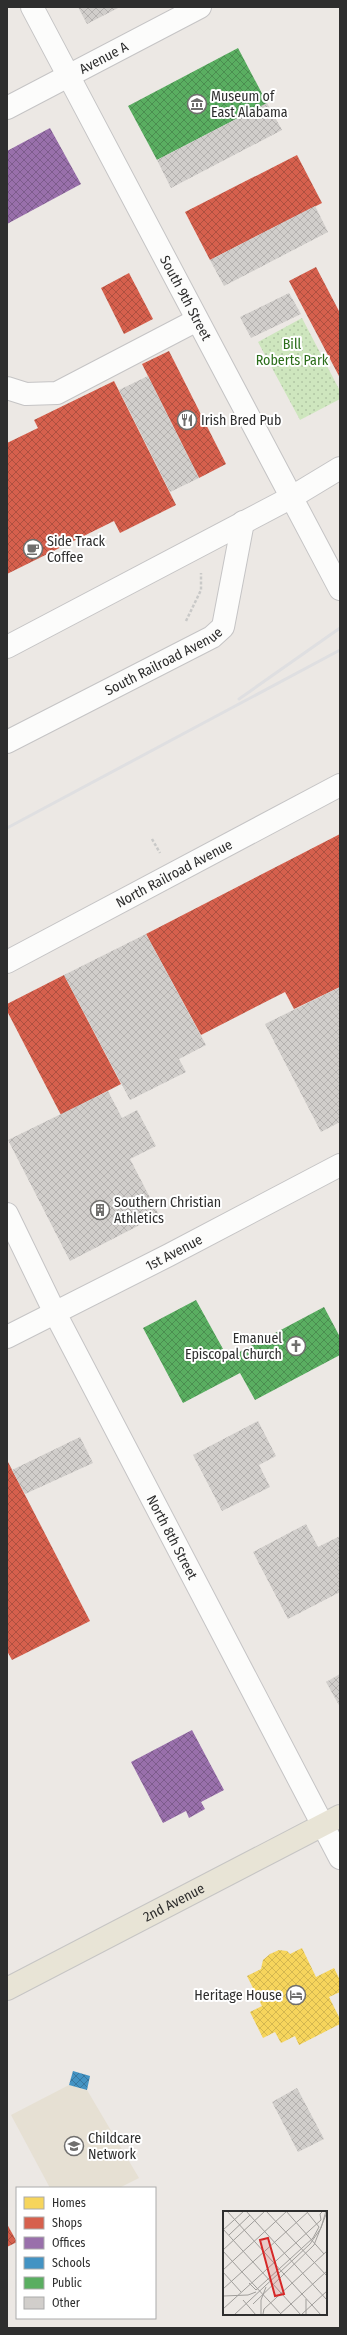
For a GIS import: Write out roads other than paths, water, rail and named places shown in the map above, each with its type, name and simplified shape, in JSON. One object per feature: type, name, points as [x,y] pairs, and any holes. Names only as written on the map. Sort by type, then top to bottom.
[{"type":"main road","name":"2nd Avenue","points":[[7,1989],[331,1820]]},
{"type":"street","name":"South 9th Street","points":[[32,7],[67,77],[340,589]]},
{"type":"street","name":"Avenue A","points":[[7,108],[200,7]]},
{"type":"street","points":[[7,388],[26,394],[57,393],[197,320]]},
{"type":"street","points":[[7,647],[292,497],[340,468]]},
{"type":"street","name":"South Railroad Avenue","points":[[7,742],[212,637],[223,627],[243,522]]},
{"type":"street","name":"North Railroad Avenue","points":[[7,962],[340,785]]},
{"type":"street","name":"1st Avenue","points":[[7,1337],[170,1256],[340,1165]]},
{"type":"street","name":"North 8th Street","points":[[7,1214],[55,1313],[331,1820],[340,1858]]},
{"type":"railway","points":[[239,699],[340,628]]},
{"type":"railway","points":[[7,828],[340,650]]},
{"type":"place","name":"Museum of East Alabama","points":[[197,104]]},
{"type":"place","name":"Irish Bred Pub","points":[[187,420]]},
{"type":"place","name":"Side Track Coffee","points":[[33,549]]},
{"type":"place","name":"Southern Christian Athletics","points":[[100,1210]]},
{"type":"place","name":"Emanuel Episcopal Church","points":[[296,1346]]},
{"type":"place","name":"Heritage House","points":[[296,1995]]},
{"type":"place","name":"Childcare Network","points":[[74,2146]]},
{"type":"park label","name":"Bill Roberts Park","points":[[292,352]]}]
